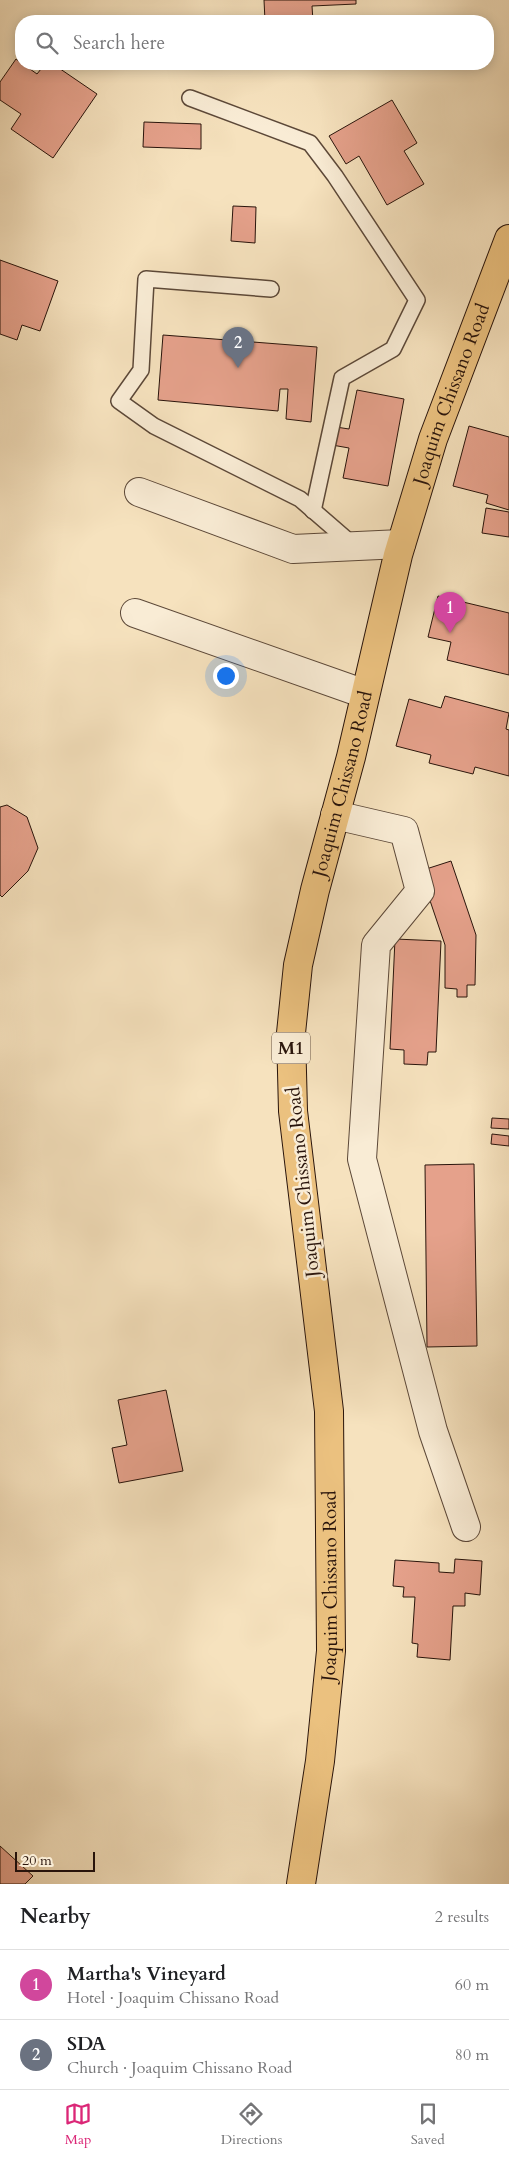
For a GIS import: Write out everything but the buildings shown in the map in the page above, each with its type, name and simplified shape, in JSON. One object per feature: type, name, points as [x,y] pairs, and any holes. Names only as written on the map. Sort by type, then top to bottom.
[{"type":"highway","name":"Joaquim Chissano Road","points":[[301,1884],[320,1760],[332,1651],[329,1411],[294,1111],[291,1033],[298,966],[401,544],[433,439],[509,239]]},
{"type":"street","points":[[139,492],[294,548],[401,544]]},
{"type":"street","points":[[135,613],[365,694]]},
{"type":"street","points":[[335,815],[404,832],[420,890],[376,945],[362,1159],[433,1431],[466,1527]]},
{"type":"lane","points":[[190,98],[310,143],[335,176],[417,300],[393,349],[342,378],[313,511]]},
{"type":"lane","points":[[271,289],[146,279],[141,370],[118,401],[154,426],[300,499],[353,546]]},
{"type":"place","name":"SDA","points":[[238,368]]},
{"type":"place","name":"Martha's Vineyard","points":[[450,633]]}]
